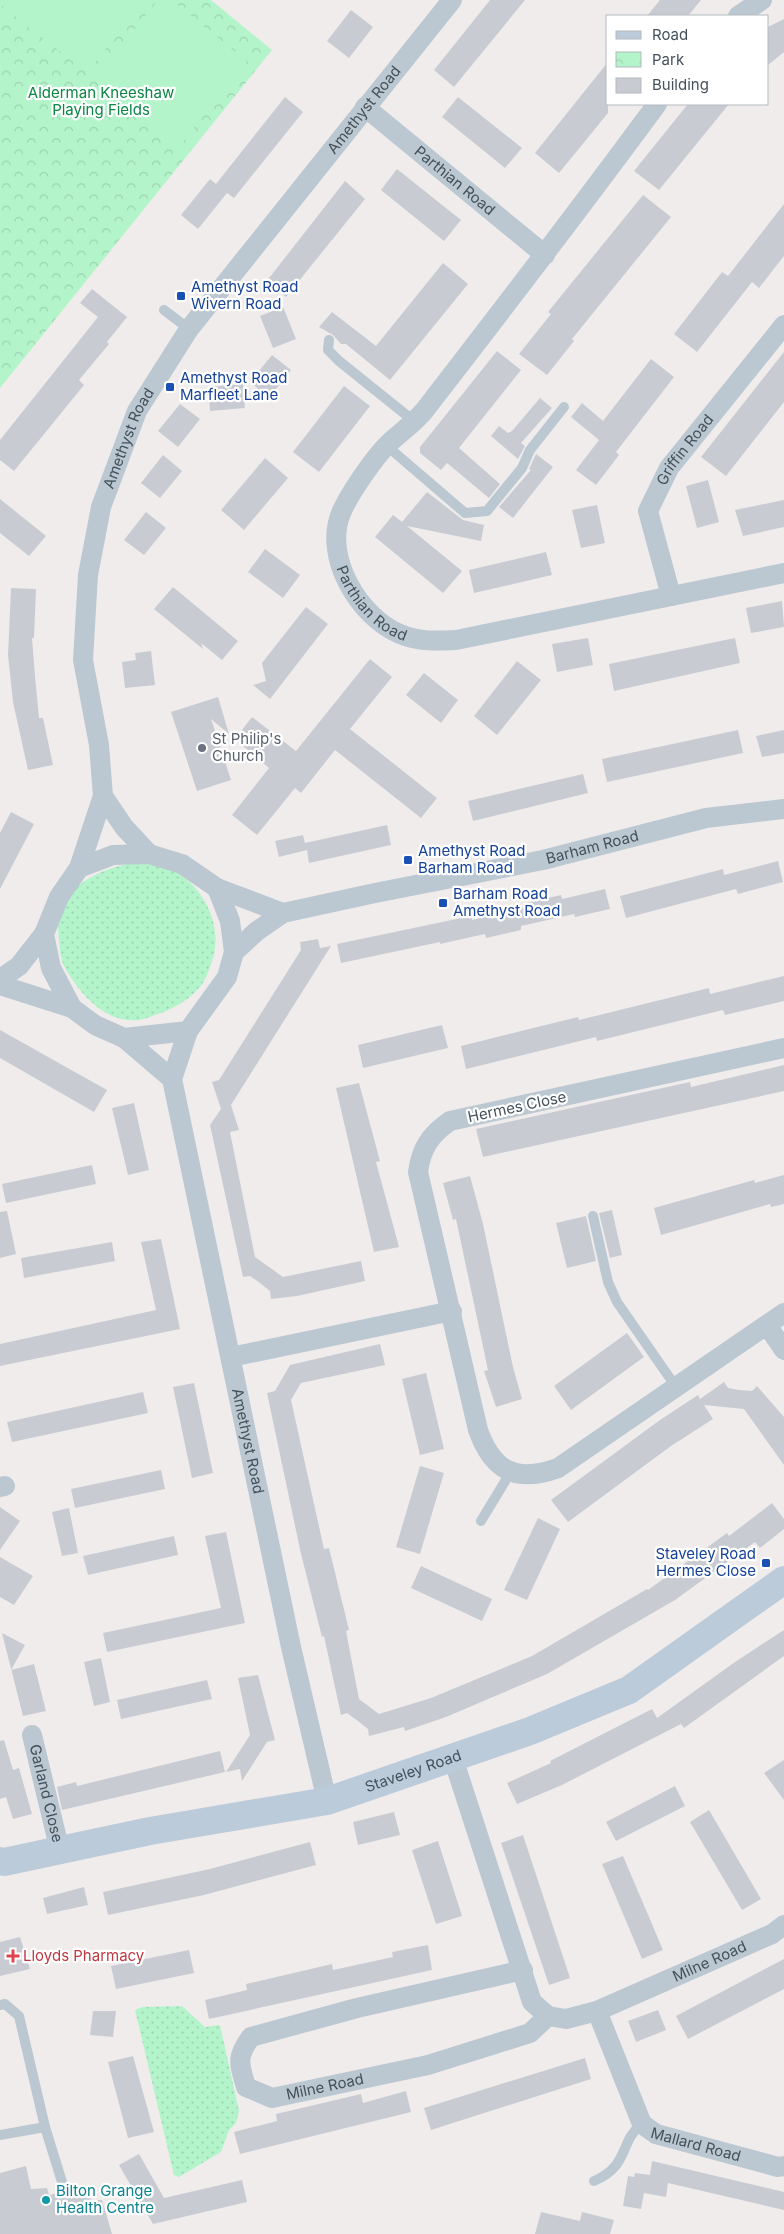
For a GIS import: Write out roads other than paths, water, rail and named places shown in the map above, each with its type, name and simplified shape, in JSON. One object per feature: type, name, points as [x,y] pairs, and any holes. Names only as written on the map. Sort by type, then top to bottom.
[{"type":"street","points":[[740,15],[762,0]]},
{"type":"street","name":"Amethyst Road","points":[[44,934],[59,897],[79,868],[103,796],[99,745],[83,660],[90,566],[101,507],[137,411],[189,329],[446,2]]},
{"type":"street","name":"Parthian Road","points":[[656,105],[545,255],[415,422],[387,446],[353,491],[341,514],[337,534],[341,569],[356,598],[381,623],[399,634],[420,641],[456,640],[784,573]]},
{"type":"street","name":"Parthian Road","points":[[365,107],[545,255]]},
{"type":"street","name":"Griffin Road","points":[[671,596],[648,511],[668,468],[784,325]]},
{"type":"street","name":"Amethyst Road","points":[[103,796],[124,827],[149,854]]},
{"type":"street","name":"Barham Road","points":[[234,952],[257,930],[283,913],[543,860],[706,818],[784,809]]},
{"type":"street","points":[[79,868],[113,855],[149,854],[182,864],[217,888],[283,913]]},
{"type":"street","points":[[0,986],[72,1008],[95,1025],[124,1038],[172,1079],[188,1031],[228,977],[234,952],[230,921],[217,888]]},
{"type":"street","points":[[0,979],[19,966],[44,934]]},
{"type":"street","points":[[44,934],[50,968],[72,1008]]},
{"type":"street","points":[[124,1038],[188,1031]]},
{"type":"street","name":"Hermes Close","points":[[510,1473],[497,1463],[484,1446],[478,1430],[452,1311],[418,1172],[420,1158],[436,1131],[450,1121],[784,1048]]},
{"type":"street","name":"Amethyst Road","points":[[172,1079],[289,1637],[327,1801]]},
{"type":"street","points":[[231,1356],[452,1311]]},
{"type":"street","points":[[510,1473],[528,1476],[558,1468],[784,1312]]},
{"type":"street","points":[[767,1325],[784,1350]]},
{"type":"street","name":"Staveley Road","points":[[1,1863],[150,1831],[327,1801],[530,1731],[629,1690],[784,1580]]},
{"type":"street","name":"Garland Close","points":[[32,1735],[60,1851]]},
{"type":"street","points":[[453,1758],[532,2002],[548,2016]]},
{"type":"street","name":"Milne Road","points":[[523,1970],[357,2008],[251,2036],[242,2050],[238,2063],[246,2087],[272,2098],[428,2065],[530,2033],[548,2016],[566,2018],[597,2011],[772,1934],[784,1926]]},
{"type":"street","name":"Mallard Road","points":[[597,2011],[642,2124],[656,2134],[778,2167],[784,2166]]},
{"type":"lane","points":[[164,310],[189,329]]},
{"type":"lane","points":[[329,340],[328,350],[339,361],[415,422]]},
{"type":"lane","points":[[387,446],[465,513],[487,512],[522,468],[530,450],[564,407]]},
{"type":"lane","points":[[594,1216],[608,1282],[617,1302],[676,1387]]},
{"type":"lane","points":[[481,1522],[510,1473]]},
{"type":"lane","points":[[0,2005],[5,2004],[19,2016],[45,2127],[62,2182]]},
{"type":"lane","points":[[594,2181],[613,2169],[621,2159],[633,2131],[642,2124]]},
{"type":"lane","points":[[0,2135],[45,2127]]},
{"type":"place","name":"Amethyst Road Wivern Road","points":[[181,296]]},
{"type":"place","name":"Amethyst Road Marfleet Lane","points":[[170,387]]},
{"type":"place","name":"St Philip's Church","points":[[202,748]]},
{"type":"place","name":"Amethyst Road Barham Road","points":[[408,860]]},
{"type":"place","name":"Barham Road Amethyst Road","points":[[443,903]]},
{"type":"place","name":"Staveley Road Hermes Close","points":[[766,1563]]},
{"type":"place","name":"Lloyds Pharmacy","points":[[13,1956]]},
{"type":"place","name":"Bilton Grange Health Centre","points":[[46,2200]]},
{"type":"park label","name":"Alderman Kneeshaw Playing Fields","points":[[101,102]]}]
